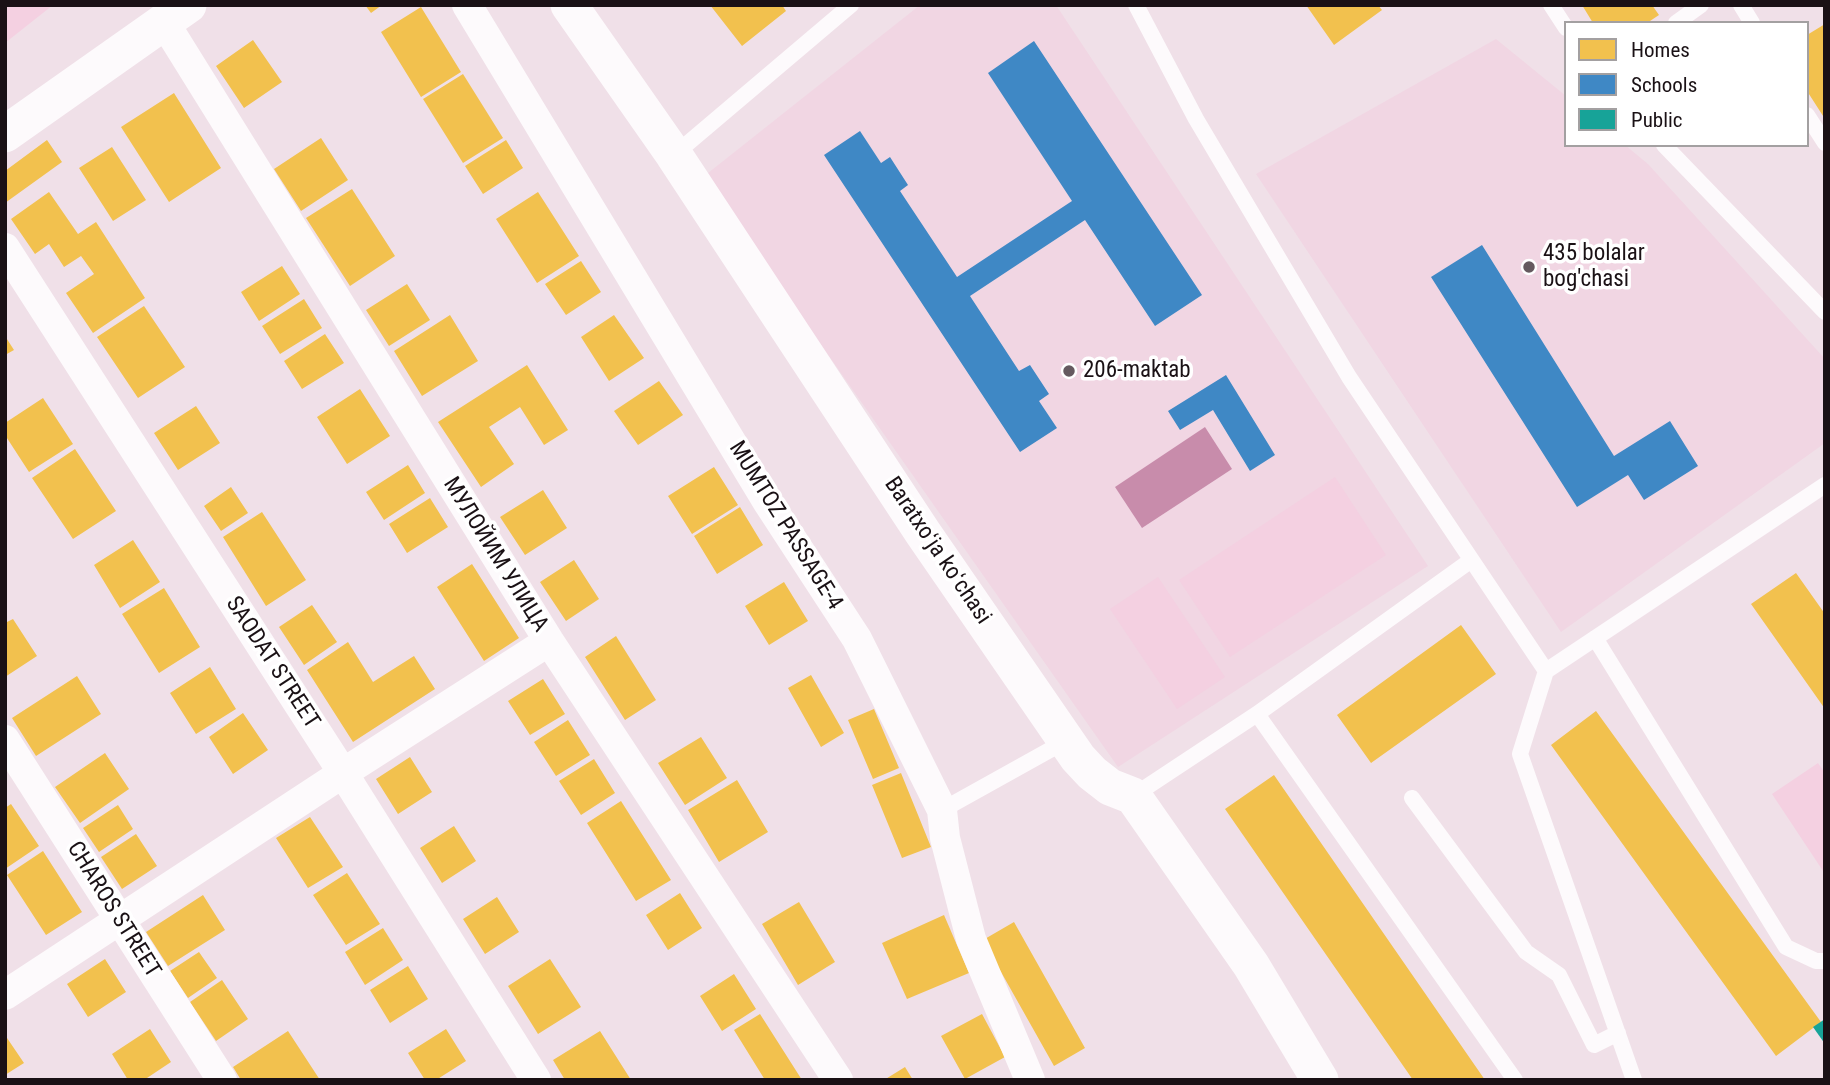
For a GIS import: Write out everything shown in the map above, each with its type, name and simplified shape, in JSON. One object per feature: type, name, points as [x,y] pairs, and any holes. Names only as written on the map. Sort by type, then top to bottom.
[{"type":"street","name":"MUMTOZ PASSAGE-4","points":[[467,5],[767,501],[858,639],[942,810],[945,838],[971,939],[1030,1080]]},
{"type":"street","name":"Baratxoʻja koʻchasi","points":[[569,5],[674,155],[923,533],[1066,741],[1092,774],[1110,787],[1133,796],[1251,965],[1320,1080]]},
{"type":"street","points":[[5,134],[176,14]]},
{"type":"street","name":"МУЛОЙИМ УЛИЦА","points":[[176,14],[549,641],[838,1080]]},
{"type":"street","name":"SAODAT STREET","points":[[5,248],[343,773],[536,1080]]},
{"type":"street","points":[[5,995],[549,641]]},
{"type":"street","name":"CHAROS STREET","points":[[5,740],[222,1080]]},
{"type":"lane","points":[[1136,5],[1196,119],[1349,377],[1546,671]]},
{"type":"lane","points":[[1551,5],[1564,25]]},
{"type":"lane","points":[[1679,21],[1701,5]]},
{"type":"lane","points":[[1741,5],[1751,21]]},
{"type":"lane","points":[[674,155],[847,6]]},
{"type":"lane","points":[[1809,118],[1825,143]]},
{"type":"lane","points":[[1666,147],[1825,312]]},
{"type":"lane","points":[[1634,1080],[1520,754],[1546,671],[1823,490]]},
{"type":"lane","points":[[1133,796],[1257,714],[1470,561]]},
{"type":"lane","points":[[1595,638],[1786,947],[1816,961],[1825,961]]},
{"type":"lane","points":[[1257,714],[1515,1080]]},
{"type":"lane","points":[[942,810],[1066,741]]},
{"type":"lane","points":[[1412,798],[1526,952],[1559,975],[1594,1045],[1618,1032]]},
{"type":"shaded area","points":[[5,5],[53,5],[5,43]]},
{"type":"shaded area","name":"206-maktab","points":[[920,5],[1056,5],[1428,566],[1118,767],[703,177]]},
{"type":"shaded area","name":"435 bolalar bog'chasi","points":[[1496,39],[1564,94],[1564,147],[1627,147],[1648,164],[1825,359],[1825,443],[1561,632],[1256,174]]},
{"type":"shaded area","points":[[1205,427],[1232,469],[1142,528],[1115,487]]},
{"type":"shaded area","points":[[1335,477],[1386,555],[1230,657],[1179,580]]},
{"type":"shaded area","points":[[1158,577],[1225,677],[1177,709],[1110,609]]},
{"type":"shaded area","points":[[1818,763],[1825,773],[1825,874],[1772,794]]},
{"type":"building: Homes","points":[[365,5],[382,5],[371,13]]},
{"type":"building: Homes","points":[[710,5],[782,5],[786,11],[742,46]]},
{"type":"building: Homes","points":[[1306,5],[1378,5],[1382,10],[1334,45]]},
{"type":"building: Homes","points":[[1582,5],[1652,5],[1659,15],[1650,21],[1592,21]]},
{"type":"building: Homes","points":[[421,7],[461,72],[421,97],[381,32]]},
{"type":"building: Homes","points":[[1825,24],[1825,119],[1809,94],[1809,34]]},
{"type":"building: Homes","points":[[253,40],[282,82],[244,108],[216,66]]},
{"type":"building: Homes","points":[[463,74],[503,138],[463,163],[423,99]]},
{"type":"building: Homes","points":[[174,93],[221,168],[169,202],[121,127]]},
{"type":"building: Homes","points":[[321,138],[348,180],[301,211],[274,169]]},
{"type":"building: Homes","points":[[47,140],[62,162],[5,203],[5,171]]},
{"type":"building: Homes","points":[[506,140],[523,168],[483,194],[465,166]]},
{"type":"building: Homes","points":[[112,147],[146,200],[113,221],[79,168]]},
{"type":"building: Homes","points":[[352,189],[395,256],[350,286],[306,218]]},
{"type":"building: Homes","points":[[49,192],[78,234],[96,222],[145,298],[93,333],[66,293],[94,274],[81,256],[64,267],[49,244],[35,254],[11,219]]},
{"type":"building: Homes","points":[[538,192],[579,256],[537,283],[496,219]]},
{"type":"building: Homes","points":[[581,261],[601,292],[566,315],[545,284]]},
{"type":"building: Homes","points":[[282,266],[300,294],[259,321],[241,292]]},
{"type":"building: Homes","points":[[407,284],[430,320],[389,346],[366,310]]},
{"type":"building: Homes","points":[[304,299],[322,328],[280,354],[262,326]]},
{"type":"building: Homes","points":[[144,306],[185,367],[138,398],[97,337]]},
{"type":"building: Homes","points":[[450,315],[478,361],[422,396],[394,351]]},
{"type":"building: Homes","points":[[614,315],[644,358],[609,381],[581,337]]},
{"type":"building: Homes","points":[[325,334],[344,363],[302,389],[284,361]]},
{"type":"building: Homes","points":[[5,336],[14,350],[5,355]]},
{"type":"building: Homes","points":[[527,365],[568,430],[544,445],[520,407],[489,427],[514,464],[481,487],[438,422]]},
{"type":"building: Homes","points":[[659,381],[683,415],[638,445],[614,411]]},
{"type":"building: Homes","points":[[360,389],[390,436],[347,464],[317,417]]},
{"type":"building: Homes","points":[[43,398],[73,444],[29,472],[5,435],[5,423]]},
{"type":"building: Homes","points":[[196,406],[220,443],[178,470],[154,433]]},
{"type":"building: Homes","points":[[75,449],[116,511],[73,539],[32,478]]},
{"type":"building: Homes","points":[[408,465],[425,493],[384,520],[366,492]]},
{"type":"building: Homes","points":[[714,467],[738,505],[692,534],[668,496]]},
{"type":"building: Homes","points":[[231,487],[248,513],[221,531],[204,506]]},
{"type":"building: Homes","points":[[543,490],[567,528],[525,555],[500,517]]},
{"type":"building: Homes","points":[[430,498],[448,527],[407,553],[389,524]]},
{"type":"building: Homes","points":[[740,507],[763,545],[717,574],[694,536]]},
{"type":"building: Homes","points":[[262,512],[306,580],[266,606],[223,537]]},
{"type":"building: Homes","points":[[133,540],[160,582],[120,608],[94,565]]},
{"type":"building: Homes","points":[[574,560],[599,599],[566,621],[540,582]]},
{"type":"building: Homes","points":[[472,564],[519,638],[484,661],[437,587]]},
{"type":"building: Homes","points":[[1796,573],[1825,614],[1825,709],[1751,604]]},
{"type":"building: Homes","points":[[784,582],[808,621],[769,645],[745,606]]},
{"type":"building: Homes","points":[[164,588],[200,647],[159,673],[122,614]]},
{"type":"building: Homes","points":[[312,605],[337,642],[304,665],[279,627]]},
{"type":"building: Homes","points":[[13,619],[37,656],[5,677],[5,623]]},
{"type":"building: Homes","points":[[1461,625],[1496,674],[1371,763],[1337,715]]},
{"type":"building: Homes","points":[[616,636],[656,700],[625,720],[585,657]]},
{"type":"building: Homes","points":[[348,642],[373,682],[414,656],[435,689],[353,742],[307,670]]},
{"type":"building: Homes","points":[[210,667],[236,709],[196,734],[170,693]]},
{"type":"building: Homes","points":[[811,675],[844,733],[821,747],[788,688]]},
{"type":"building: Homes","points":[[77,676],[101,714],[36,756],[12,718]]},
{"type":"building: Homes","points":[[543,679],[565,714],[530,735],[508,701]]},
{"type":"building: Homes","points":[[874,709],[899,768],[873,779],[848,720]]},
{"type":"building: Homes","points":[[1596,711],[1821,1022],[1776,1056],[1551,745]]},
{"type":"building: Homes","points":[[243,713],[268,750],[233,774],[209,737]]},
{"type":"building: Homes","points":[[568,720],[590,755],[556,776],[534,742]]},
{"type":"building: Homes","points":[[701,737],[727,778],[685,805],[658,763]]},
{"type":"building: Homes","points":[[105,753],[129,789],[80,823],[55,787]]},
{"type":"building: Homes","points":[[410,757],[432,792],[398,814],[376,779]]},
{"type":"building: Homes","points":[[594,759],[615,793],[581,815],[559,781]]},
{"type":"building: Homes","points":[[901,773],[931,847],[902,858],[872,785]]},
{"type":"building: Homes","points":[[1274,775],[1485,1080],[1413,1080],[1225,809]]},
{"type":"building: Homes","points":[[737,780],[768,832],[719,862],[688,810]]},
{"type":"building: Homes","points":[[621,801],[671,880],[636,901],[587,823]]},
{"type":"building: Homes","points":[[11,804],[39,846],[5,869],[5,808]]},
{"type":"building: Homes","points":[[118,805],[133,829],[99,852],[83,828]]},
{"type":"building: Homes","points":[[310,817],[343,867],[308,888],[276,838]]},
{"type":"building: Homes","points":[[454,826],[476,861],[442,883],[420,848]]},
{"type":"building: Homes","points":[[136,834],[157,866],[122,889],[101,857]]},
{"type":"building: Homes","points":[[43,851],[82,912],[46,935],[7,875]]},
{"type":"building: Homes","points":[[347,873],[380,924],[346,945],[313,895]]},
{"type":"building: Homes","points":[[680,893],[702,928],[668,950],[646,915]]},
{"type":"building: Homes","points":[[203,895],[225,930],[168,966],[146,932]]},
{"type":"building: Homes","points":[[497,897],[519,932],[485,954],[463,919]]},
{"type":"building: Homes","points":[[799,902],[835,962],[798,985],[762,924]]},
{"type":"building: Homes","points":[[944,915],[969,973],[907,999],[882,943]]},
{"type":"building: Homes","points":[[1014,922],[1085,1048],[1054,1066],[983,940]]},
{"type":"building: Homes","points":[[383,928],[403,960],[365,985],[345,952]]},
{"type":"building: Homes","points":[[199,952],[217,978],[188,998],[170,971]]},
{"type":"building: Homes","points":[[105,959],[126,992],[88,1017],[67,984]]},
{"type":"building: Homes","points":[[550,959],[581,1007],[538,1034],[508,986]]},
{"type":"building: Homes","points":[[408,966],[428,999],[390,1023],[370,990]]},
{"type":"building: Homes","points":[[734,974],[756,1009],[722,1031],[700,996]]},
{"type":"building: Homes","points":[[222,980],[248,1019],[216,1041],[190,1002]]},
{"type":"building: Homes","points":[[760,1014],[802,1080],[765,1080],[734,1030]]},
{"type":"building: Homes","points":[[982,1014],[1005,1057],[965,1079],[941,1036]]},
{"type":"building: Homes","points":[[150,1029],[171,1062],[144,1080],[128,1080],[112,1054]]},
{"type":"building: Homes","points":[[446,1029],[466,1061],[436,1080],[425,1080],[408,1053]]},
{"type":"building: Homes","points":[[288,1031],[320,1080],[241,1080],[233,1067]]},
{"type":"building: Homes","points":[[600,1031],[631,1080],[565,1080],[553,1060]]},
{"type":"building: Homes","points":[[5,1035],[24,1063],[5,1075]]},
{"type":"building: Homes","points":[[905,1067],[913,1080],[884,1080]]},
{"type":"building: Schools","points":[[1034,41],[1202,295],[1155,326],[1085,220],[970,296],[1019,371],[1030,365],[1049,394],[1039,401],[1057,428],[1020,452],[824,155],[860,131],[881,163],[890,157],[908,185],[900,191],[957,277],[1072,201],[988,73]]},
{"type":"building: Schools","points":[[1482,245],[1614,456],[1670,421],[1698,466],[1644,500],[1628,475],[1577,507],[1431,277]]},
{"type":"building: Schools","points":[[1226,375],[1275,455],[1250,471],[1213,410],[1180,430],[1168,411]]},
{"type":"building: Public","points":[[1825,1019],[1825,1044],[1813,1027]]},
{"type":"place","name":"435 bolalar bog'chasi","points":[[1529,267]]},
{"type":"place","name":"206-maktab","points":[[1069,371]]}]
